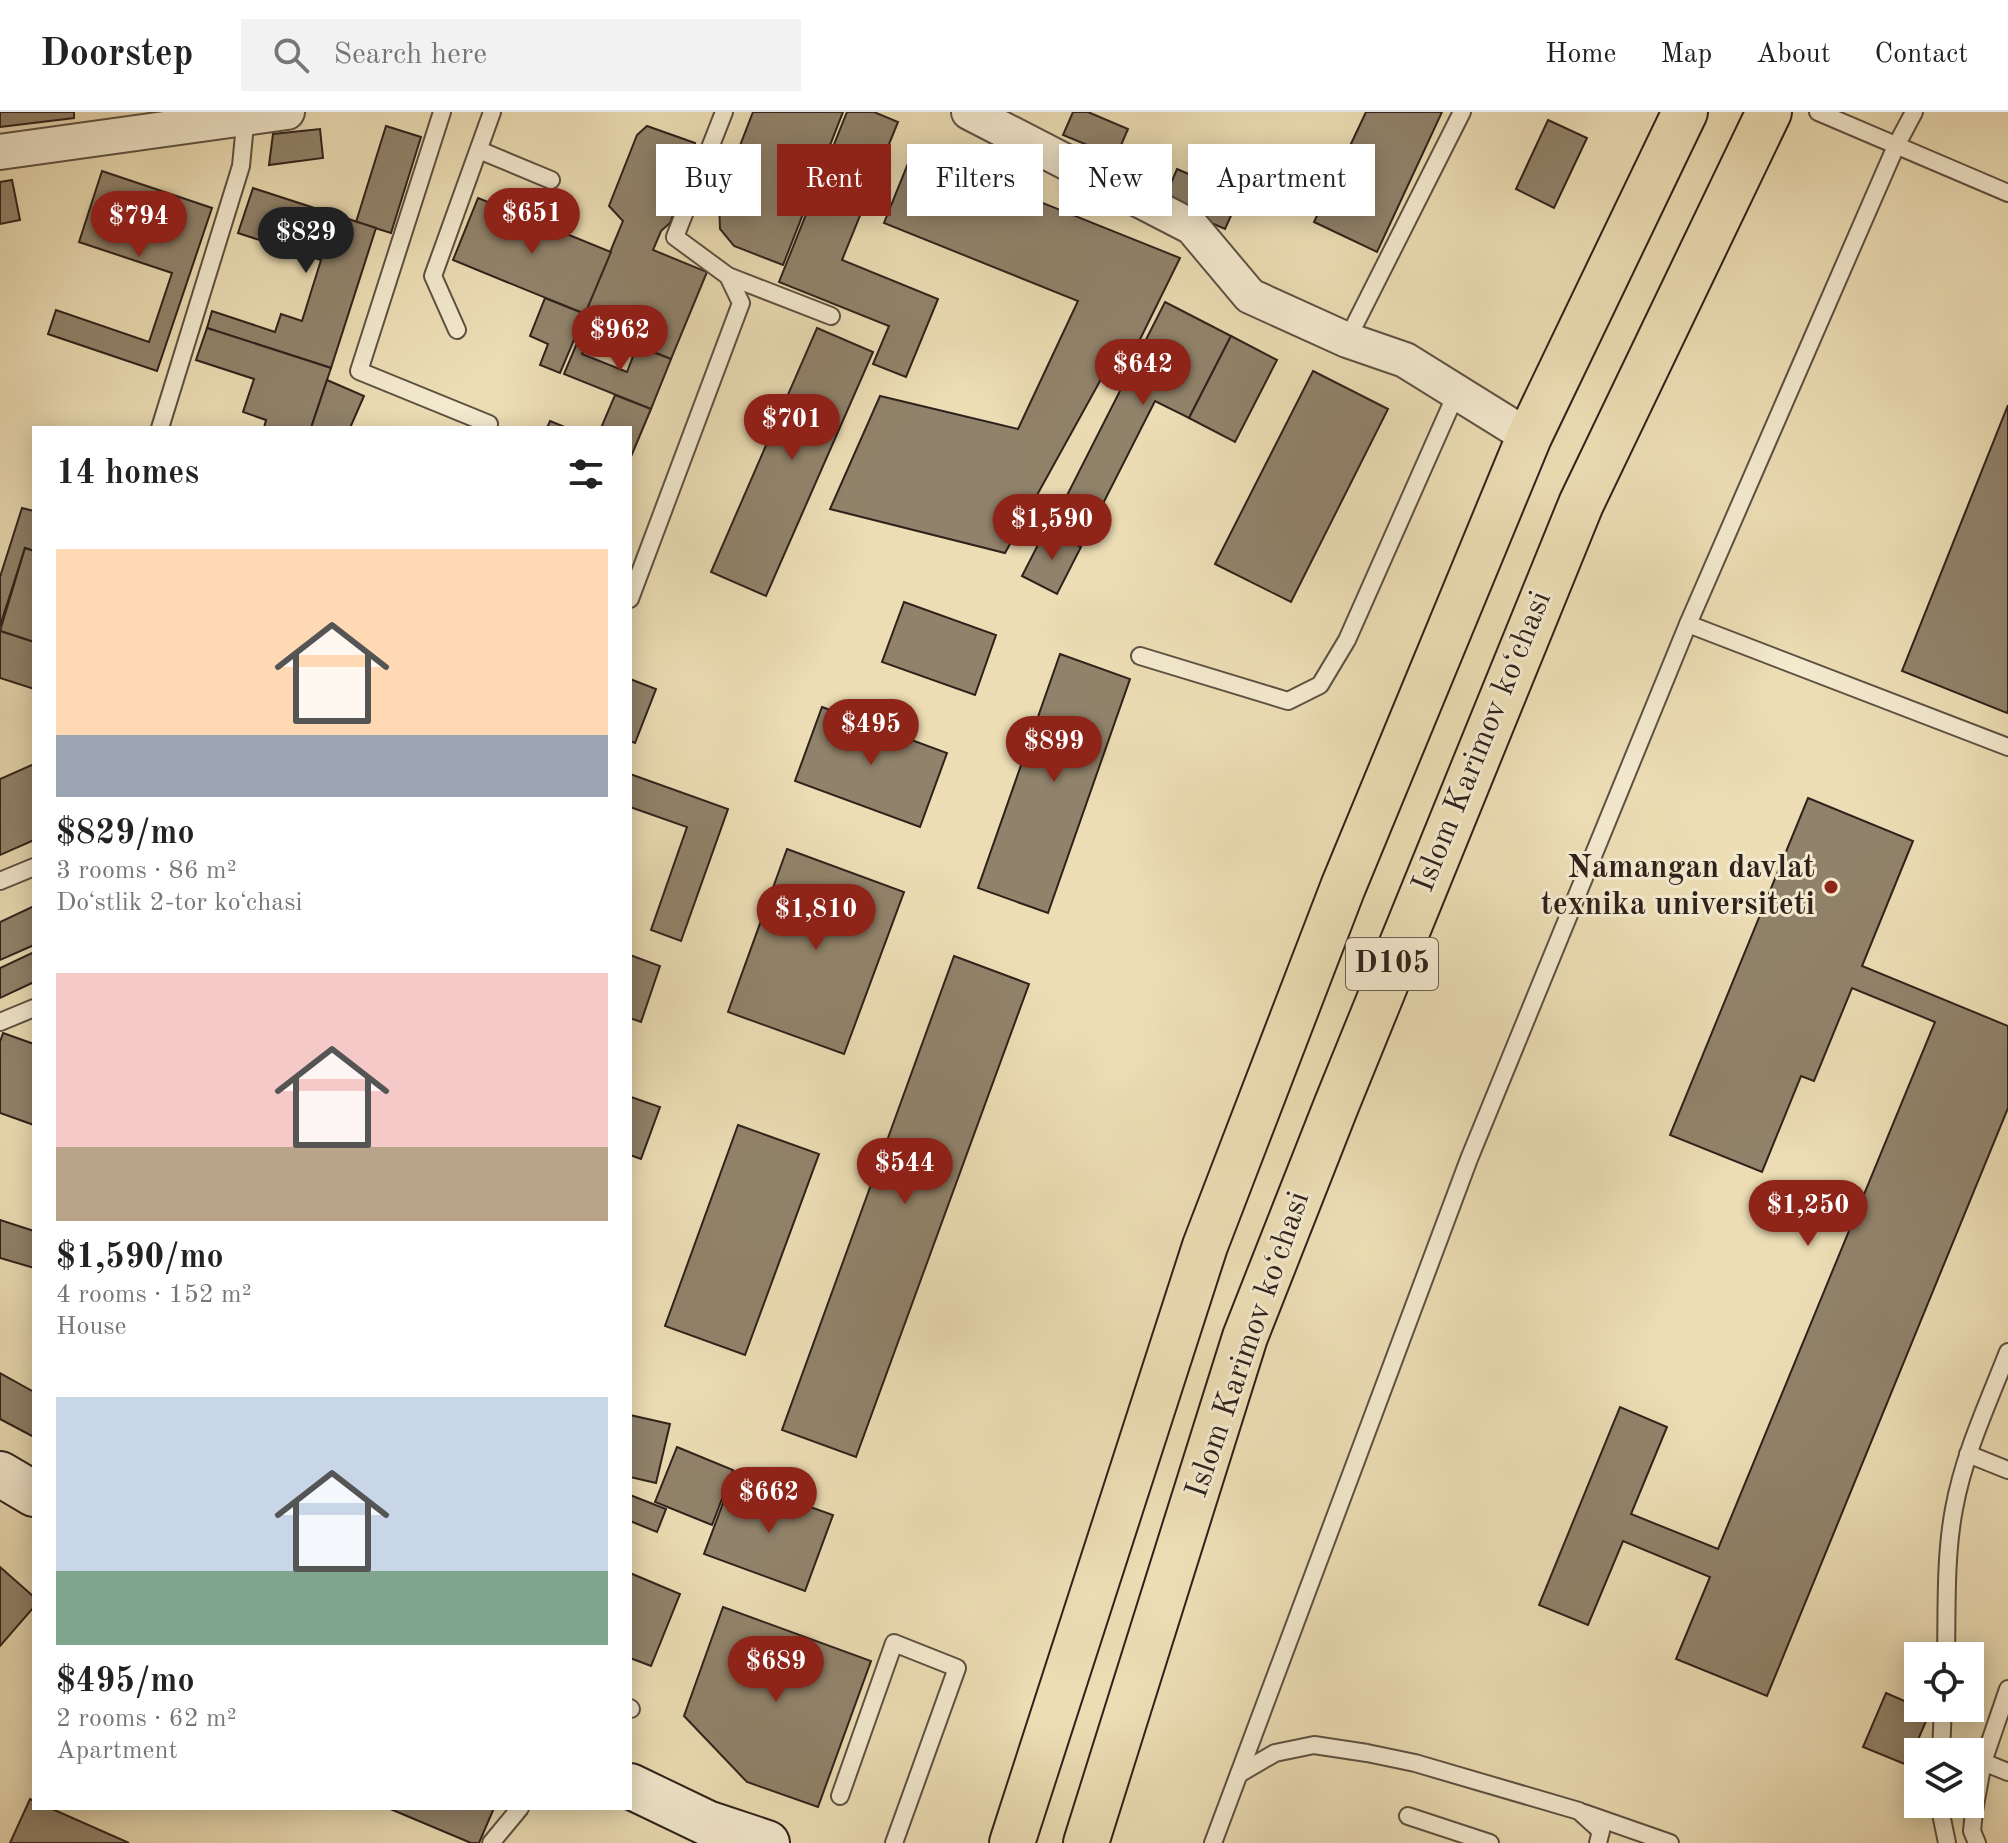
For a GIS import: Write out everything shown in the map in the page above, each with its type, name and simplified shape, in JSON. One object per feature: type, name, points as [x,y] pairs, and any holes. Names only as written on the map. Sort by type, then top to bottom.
[{"type":"main road","points":[[1529,437],[1685,112]]},
{"type":"main road","name":"Islom Karimov koʻchasi","points":[[1086,1843],[1245,1337],[1347,1076],[1581,504],[1769,112]]},
{"type":"main road","name":"D105","points":[[1012,1843],[1205,1246],[1343,887],[1529,437]]},
{"type":"street","points":[[0,152],[246,115],[287,112]]},
{"type":"street","points":[[969,112],[1192,227],[1250,296],[1347,340],[1405,360],[1529,437]]},
{"type":"street","points":[[0,1474],[32,1493]]},
{"type":"street","points":[[632,1787],[707,1823],[767,1843]]},
{"type":"lane","points":[[442,112],[359,371],[489,424]]},
{"type":"lane","points":[[457,330],[433,276],[492,112]]},
{"type":"lane","points":[[724,112],[675,237],[728,276],[831,316]]},
{"type":"lane","points":[[1347,340],[1462,112]]},
{"type":"lane","points":[[1818,112],[2008,193]]},
{"type":"lane","points":[[1213,1843],[1469,1159],[1688,624],[1896,146],[1914,112]]},
{"type":"lane","points":[[161,426],[241,166],[246,115]]},
{"type":"lane","points":[[479,150],[551,180]]},
{"type":"lane","points":[[632,594],[741,303],[728,276]]},
{"type":"lane","points":[[1140,656],[1288,701],[1320,685],[1347,640],[1456,394]]},
{"type":"lane","points":[[1688,624],[2008,747]]},
{"type":"lane","points":[[0,881],[32,868]]},
{"type":"lane","points":[[0,1022],[32,1009]]},
{"type":"lane","points":[[1946,1642],[1947,1582],[1954,1509],[1968,1454],[2008,1352]]},
{"type":"lane","points":[[1968,1454],[2008,1470]]},
{"type":"lane","points":[[840,1796],[894,1643],[957,1668],[894,1843]]},
{"type":"lane","points":[[1984,1759],[2008,1689]]},
{"type":"lane","points":[[1239,1774],[1275,1753],[1314,1745],[1415,1763],[1579,1811],[1670,1843]]},
{"type":"lane","points":[[1984,1762],[2008,1772]]},
{"type":"lane","points":[[491,1843],[518,1810]]},
{"type":"lane","points":[[1579,1811],[1601,1831],[1598,1843]]},
{"type":"lane","points":[[1408,1816],[1490,1843]]},
{"type":"lane","points":[[1942,1818],[1947,1843]]},
{"type":"lane","points":[[1973,1818],[1972,1831],[1977,1843]]},
{"type":"building","points":[[0,112],[74,112],[74,118],[0,127]]},
{"type":"building","points":[[753,112],[843,112],[830,144],[777,144],[777,216],[802,216],[783,265],[734,246],[720,229],[720,216],[761,216],[761,144],[741,144]]},
{"type":"building","points":[[847,112],[874,112],[898,122],[889,144],[834,144]]},
{"type":"building","points":[[1073,112],[1088,112],[1128,129],[1122,144],[1085,144],[1063,135]]},
{"type":"building","points":[[1366,112],[1442,112],[1377,252],[1314,222],[1317,216],[1375,216],[1375,144],[1351,144]]},
{"type":"building","points":[[1548,120],[1587,138],[1554,208],[1516,189]]},
{"type":"building","points":[[386,126],[421,137],[391,233],[356,222]]},
{"type":"building","points":[[647,126],[695,143],[656,144],[656,216],[673,216],[661,231],[653,250],[707,272],[671,359],[581,322],[623,221],[609,206],[637,135]]},
{"type":"building","points":[[320,129],[323,158],[269,165],[273,134]]},
{"type":"building","points":[[907,166],[907,216],[1043,216],[1043,203],[1059,210],[1059,216],[1075,216],[1180,258],[1121,378],[1105,372],[1005,553],[830,509],[880,396],[1018,429],[1078,301],[884,223],[887,216],[891,216],[891,206]]},
{"type":"building","points":[[1177,169],[1188,174],[1188,213],[1172,206],[1172,181]]},
{"type":"building","points":[[102,171],[212,208],[157,371],[48,334],[56,310],[149,342],[172,273],[79,242]]},
{"type":"building","points":[[12,180],[20,220],[0,224],[0,182]]},
{"type":"building","points":[[253,188],[376,228],[331,368],[207,328],[212,311],[275,332],[281,314],[302,321],[321,260],[238,233]]},
{"type":"building","points":[[478,198],[611,252],[585,314],[453,260]]},
{"type":"building","points":[[805,216],[860,216],[842,260],[938,299],[906,377],[873,364],[889,326],[779,282]]},
{"type":"building","points":[[1195,216],[1231,216],[1225,229]]},
{"type":"building","points":[[545,298],[585,314],[560,373],[540,365],[548,344],[530,336]]},
{"type":"building","points":[[1165,302],[1231,336],[1189,418],[1155,401],[1083,543],[1051,527]]},
{"type":"building","points":[[585,324],[594,327],[582,354],[627,372],[637,346],[671,359],[651,409],[564,374]]},
{"type":"building","points":[[207,328],[331,368],[312,426],[264,426],[266,420],[243,412],[254,379],[196,360]]},
{"type":"building","points":[[817,328],[873,352],[766,596],[711,572]]},
{"type":"building","points":[[1231,336],[1277,360],[1235,442],[1189,418]]},
{"type":"building","points":[[1313,371],[1388,409],[1291,602],[1215,564]]},
{"type":"building","points":[[327,380],[364,396],[351,426],[312,426]]},
{"type":"building","points":[[615,395],[651,409],[632,454],[632,426],[602,426]]},
{"type":"building","points":[[2008,405],[2008,710],[2007,713],[1902,671]]},
{"type":"building","points":[[22,508],[32,510],[32,550],[25,548],[0,626],[0,577]]},
{"type":"building","points":[[1046,529],[1081,547],[1057,594],[1022,576]]},
{"type":"building","points":[[25,548],[32,550],[32,641],[0,631]]},
{"type":"building","points":[[904,602],[996,635],[975,695],[882,662]]},
{"type":"building","points":[[0,631],[32,641],[32,688],[0,678]]},
{"type":"building","points":[[1060,654],[1130,679],[1048,913],[978,888]]},
{"type":"building","points":[[632,680],[656,689],[635,743],[632,742]]},
{"type":"building","points":[[822,707],[947,753],[920,827],[795,781]]},
{"type":"building","points":[[32,765],[32,841],[0,855],[0,779]]},
{"type":"building","points":[[632,775],[728,809],[681,941],[651,930],[687,827],[632,808]]},
{"type":"building","points":[[1808,798],[1913,841],[1862,966],[2008,1026],[2008,1108],[1767,1696],[1676,1659],[1710,1577],[1623,1541],[1588,1625],[1539,1605],[1620,1407],[1667,1427],[1631,1514],[1718,1549],[1935,1022],[1852,988],[1814,1081],[1801,1076],[1762,1172],[1670,1135]]},
{"type":"building","points":[[787,849],[904,892],[844,1054],[728,1012]]},
{"type":"building","points":[[32,907],[32,946],[0,960],[0,922]]},
{"type":"building","points":[[32,953],[32,983],[0,998],[0,968]]},
{"type":"building","points":[[632,956],[660,966],[641,1022],[632,1019]]},
{"type":"building","points":[[954,956],[1029,984],[856,1457],[782,1430]]},
{"type":"building","points":[[3,1033],[32,1043],[32,1124],[0,1113],[0,1042]]},
{"type":"building","points":[[632,1097],[660,1107],[641,1159],[632,1156]]},
{"type":"building","points":[[738,1125],[819,1154],[745,1355],[665,1326]]},
{"type":"building","points":[[0,1220],[32,1230],[32,1267],[0,1258]]},
{"type":"building","points":[[0,1373],[32,1391],[32,1436],[0,1419]]},
{"type":"building","points":[[632,1415],[670,1424],[656,1483],[632,1477]]},
{"type":"building","points":[[677,1447],[733,1470],[712,1525],[655,1502]]},
{"type":"building","points":[[732,1479],[833,1515],[805,1591],[704,1554]]},
{"type":"building","points":[[632,1496],[666,1509],[657,1532],[632,1522]]},
{"type":"building","points":[[0,1567],[32,1595],[32,1609],[0,1646]]},
{"type":"building","points":[[632,1574],[680,1594],[651,1666],[632,1659]]},
{"type":"building","points":[[723,1607],[871,1661],[818,1807],[747,1782],[684,1716]]},
{"type":"building","points":[[1886,1693],[1904,1701],[1904,1722],[1926,1722],[1919,1738],[1904,1738],[1904,1764],[1863,1747]]},
{"type":"building","points":[[30,1799],[32,1810],[55,1810],[129,1843],[10,1843]]},
{"type":"building","points":[[393,1810],[493,1810],[479,1843],[471,1843]]},
{"type":"place","name":"Namangan davlat texnika universiteti","points":[[1831,887]]}]
